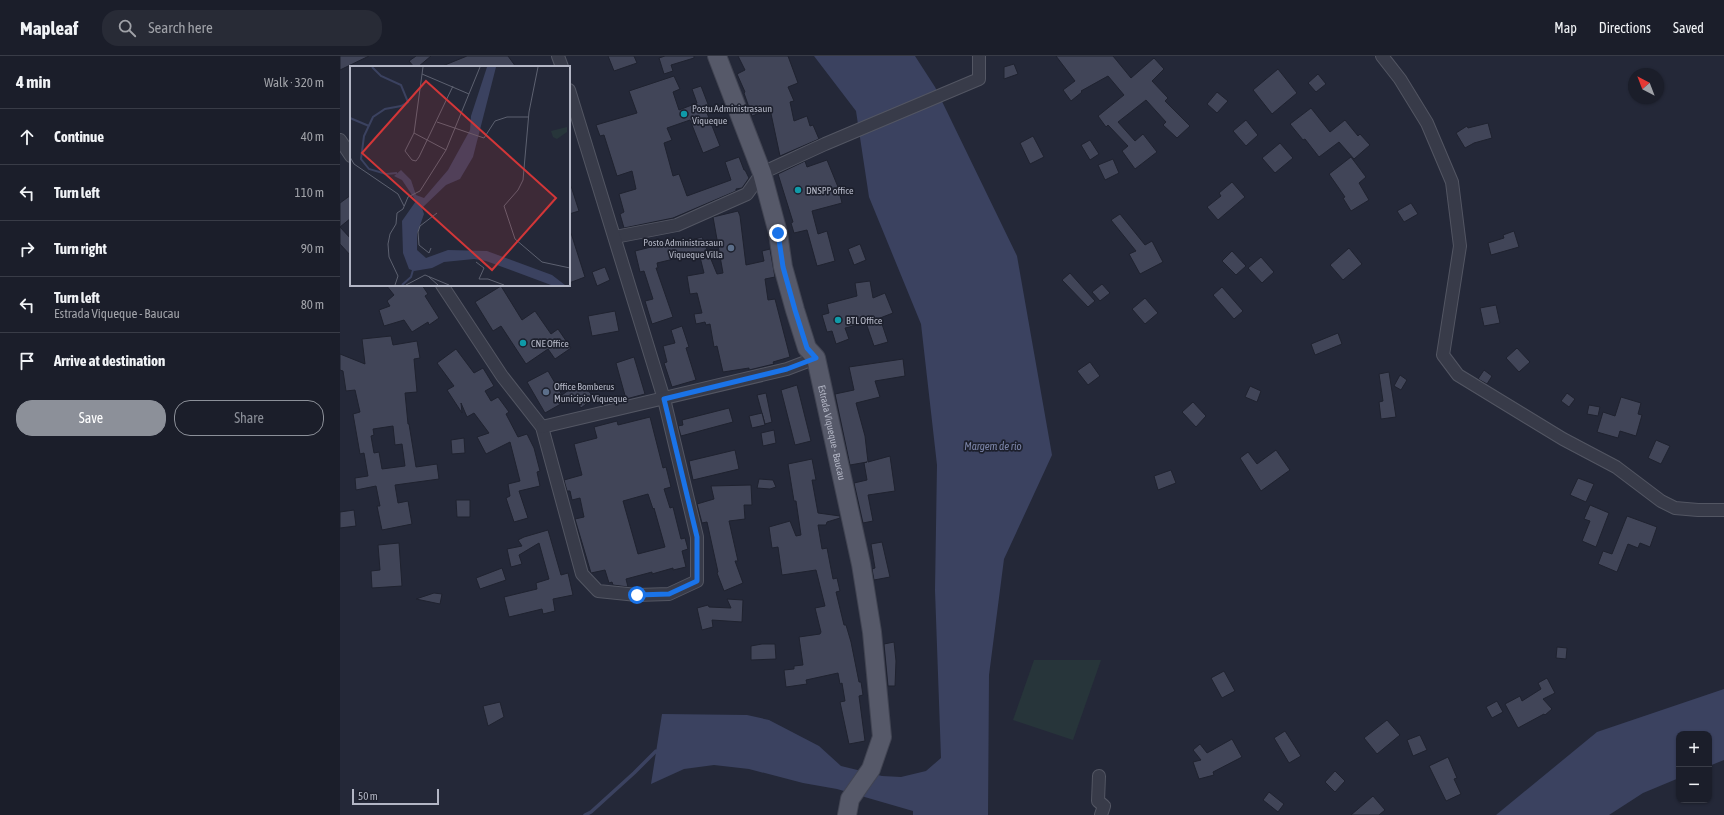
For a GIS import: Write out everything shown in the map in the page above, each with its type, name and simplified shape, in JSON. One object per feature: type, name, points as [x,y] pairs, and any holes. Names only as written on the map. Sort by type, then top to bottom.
[{"type":"main road","name":"Estrada Viqueque - Baucau","points":[[717,56],[762,173],[778,233],[783,267],[795,310],[807,348],[816,358],[860,564],[872,632],[882,737],[871,769],[849,807]]},
{"type":"street","points":[[558,56],[562,66]]},
{"type":"street","points":[[615,237],[678,225],[747,194],[762,173],[825,144],[979,79],[979,56]]},
{"type":"street","points":[[1382,56],[1400,79],[1427,123],[1452,182],[1460,246],[1443,354],[1458,375],[1563,439],[1616,467],[1661,501],[1675,508],[1724,510]]},
{"type":"street","points":[[443,286],[502,376],[542,427],[582,574],[598,591],[637,595],[669,594],[697,581],[697,537],[664,399],[570,93]]},
{"type":"street","points":[[340,140],[350,155]]},
{"type":"street","points":[[542,427],[787,369],[816,358]]},
{"type":"street","points":[[1099,776],[1098,801],[1104,806],[1101,815]]},
{"type":"shaded area","points":[[1034,660],[1101,660],[1073,740],[1013,720]]},
{"type":"water","name":"Margem de rio","points":[[814,56],[915,56],[935,87],[1017,256],[1052,455],[1004,559],[989,675],[988,815],[913,815],[913,811],[837,789],[803,783],[749,769],[714,765],[684,769],[651,784],[662,714],[747,715],[769,720],[819,746],[841,766],[882,776],[901,777],[926,771],[941,758],[935,590],[937,465],[921,324],[869,197],[856,111]]},
{"type":"water","points":[[1724,689],[1724,760],[1712,765],[1712,731],[1676,731],[1676,779],[1643,793],[1609,815],[1496,815],[1597,732]]},
{"type":"building","points":[[340,56],[369,56],[340,70]]},
{"type":"building","points":[[416,56],[431,56],[419,66],[413,66],[409,61]]},
{"type":"building","points":[[467,56],[508,56],[515,66],[442,66]]},
{"type":"building","points":[[608,56],[634,56],[637,63],[614,71]]},
{"type":"building","points":[[665,56],[694,56],[694,58],[671,65],[673,71],[664,74],[659,58]]},
{"type":"building","points":[[738,56],[788,56],[798,83],[788,87],[794,101],[790,102],[794,121],[807,116],[810,126],[813,125],[819,139],[780,156],[770,109],[752,116],[744,93],[745,92],[737,74],[745,70]]},
{"type":"building","points":[[1056,56],[1113,56],[1131,78],[1154,58],[1164,69],[1152,81],[1168,98],[1165,101],[1190,126],[1177,138],[1163,125],[1166,122],[1146,100],[1118,122],[1135,141],[1143,134],[1157,152],[1135,169],[1122,151],[1128,146],[1108,125],[1106,127],[1098,116],[1124,95],[1108,76],[1081,91],[1082,92],[1071,101],[1063,90],[1075,81]]},
{"type":"building","points":[[1014,64],[1018,74],[1004,79],[1004,67]]},
{"type":"building","points":[[1278,69],[1297,93],[1272,114],[1253,90]]},
{"type":"building","points":[[1318,74],[1326,84],[1316,92],[1308,83]]},
{"type":"building","points":[[674,76],[680,89],[673,92],[679,110],[697,103],[692,89],[701,86],[711,112],[707,113],[720,146],[703,153],[690,120],[667,128],[672,140],[664,143],[673,176],[679,174],[687,196],[731,180],[725,162],[739,157],[749,178],[742,188],[736,189],[736,191],[673,218],[624,228],[620,214],[624,212],[619,194],[636,189],[632,171],[617,176],[604,135],[600,136],[596,125],[637,113],[629,91]]},
{"type":"building","points":[[1217,92],[1228,101],[1217,113],[1207,104]]},
{"type":"building","points":[[1311,108],[1330,132],[1345,120],[1358,136],[1360,134],[1370,145],[1354,159],[1339,142],[1319,157],[1305,139],[1303,140],[1290,124]]},
{"type":"building","points":[[1246,120],[1258,135],[1246,146],[1233,131]]},
{"type":"building","points":[[1488,123],[1492,138],[1474,143],[1465,148],[1456,133],[1467,126],[1468,128]]},
{"type":"building","points":[[1033,136],[1044,157],[1030,164],[1020,143]]},
{"type":"building","points":[[1090,140],[1099,154],[1090,160],[1081,145]]},
{"type":"building","points":[[1280,143],[1293,158],[1275,173],[1262,158]]},
{"type":"building","points":[[1351,157],[1366,177],[1359,183],[1369,200],[1351,211],[1343,198],[1345,197],[1329,174]]},
{"type":"building","points":[[1113,159],[1119,173],[1105,180],[1098,165]]},
{"type":"building","points":[[827,160],[838,187],[842,203],[812,211],[818,234],[827,231],[835,261],[817,266],[807,230],[794,233],[791,223],[793,222],[778,174],[805,161],[807,167]]},
{"type":"building","points":[[1232,182],[1245,197],[1218,220],[1207,207],[1221,196],[1219,193]]},
{"type":"building","points":[[570,186],[571,186],[579,211],[570,214]]},
{"type":"building","points":[[350,196],[350,219],[340,227],[340,203]]},
{"type":"building","points":[[1411,203],[1418,214],[1404,222],[1397,211]]},
{"type":"building","points":[[738,211],[740,216],[746,265],[764,261],[762,251],[770,249],[775,277],[765,279],[768,300],[775,299],[790,357],[773,362],[774,364],[749,370],[749,368],[723,372],[717,346],[714,347],[710,324],[706,325],[705,322],[696,324],[694,314],[702,313],[697,293],[690,294],[687,276],[704,273],[699,253],[657,263],[658,268],[656,268],[673,317],[652,324],[645,301],[653,299],[644,271],[640,272],[635,251],[683,239],[684,242],[702,237],[717,274],[723,273],[713,217]]},
{"type":"building","points":[[1120,214],[1145,245],[1152,241],[1163,262],[1140,274],[1129,254],[1136,251],[1111,220]]},
{"type":"building","points":[[340,227],[350,238],[350,255],[340,244]]},
{"type":"building","points":[[1514,231],[1519,247],[1491,255],[1488,243],[1504,238],[1503,235]]},
{"type":"building","points":[[570,233],[571,233],[585,277],[570,283]]},
{"type":"building","points":[[860,244],[866,260],[854,265],[848,249]]},
{"type":"building","points":[[1349,248],[1362,264],[1343,280],[1330,265]]},
{"type":"building","points":[[1232,251],[1246,266],[1236,275],[1222,261]]},
{"type":"building","points":[[1261,257],[1274,272],[1262,283],[1248,268]]},
{"type":"building","points":[[605,267],[610,280],[597,286],[592,272]]},
{"type":"building","points":[[1070,273],[1095,301],[1088,307],[1062,280]]},
{"type":"building","points":[[870,281],[873,298],[885,293],[893,313],[880,318],[888,342],[874,346],[866,323],[845,328],[849,339],[836,344],[832,331],[827,332],[822,315],[829,313],[827,304],[857,296],[855,283]]},
{"type":"building","points":[[1102,284],[1110,293],[1100,301],[1092,292]]},
{"type":"building","points":[[387,286],[423,286],[428,294],[425,296],[439,318],[429,325],[428,322],[412,332],[404,320],[384,326],[379,310],[390,306],[387,301],[394,295]]},
{"type":"building","points":[[501,286],[522,320],[535,311],[551,334],[558,329],[571,348],[555,359],[548,349],[526,364],[501,326],[493,331],[475,302]]},
{"type":"building","points":[[1222,287],[1243,311],[1234,319],[1213,295]]},
{"type":"building","points":[[1145,298],[1158,313],[1145,324],[1132,309]]},
{"type":"building","points":[[1496,305],[1500,323],[1484,326],[1480,308]]},
{"type":"building","points":[[615,311],[619,331],[592,336],[588,316]]},
{"type":"building","points":[[682,326],[689,347],[686,348],[696,380],[672,387],[664,363],[667,362],[663,346],[675,343],[671,330]]},
{"type":"building","points":[[1338,333],[1342,344],[1315,355],[1311,344]]},
{"type":"building","points":[[391,336],[393,345],[417,341],[420,358],[414,359],[417,392],[405,393],[408,424],[416,467],[437,464],[439,479],[395,485],[398,503],[408,501],[412,524],[382,530],[377,506],[380,506],[376,486],[356,490],[355,478],[368,476],[364,453],[360,454],[353,414],[360,412],[355,390],[346,391],[343,371],[340,370],[340,354],[365,364],[362,339]],"holes":[[[393,426],[395,445],[402,444],[405,466],[382,469],[379,452],[374,453],[371,436],[374,435],[373,429]]]},
{"type":"building","points":[[1517,348],[1530,362],[1519,372],[1506,358]]},
{"type":"building","points":[[456,349],[474,373],[483,368],[494,386],[485,391],[491,401],[498,397],[509,412],[506,414],[518,437],[527,434],[534,448],[540,471],[537,472],[540,486],[519,491],[528,518],[514,522],[506,498],[510,496],[508,484],[520,481],[510,442],[486,454],[477,437],[489,433],[474,413],[467,417],[461,403],[462,413],[447,390],[454,386],[437,363]]},
{"type":"building","points":[[634,357],[645,394],[626,399],[616,363]]},
{"type":"building","points":[[903,359],[905,376],[875,381],[880,397],[856,403],[865,436],[868,462],[890,456],[895,491],[868,495],[873,521],[863,523],[854,483],[867,480],[864,463],[867,462],[850,465],[835,394],[854,390],[849,367]]},
{"type":"building","points":[[1090,362],[1100,376],[1088,385],[1077,371]]},
{"type":"building","points":[[1484,370],[1492,376],[1487,384],[1478,379]]},
{"type":"building","name":"Office Bomberus Municipio Viqueque","points":[[548,371],[562,395],[581,381],[594,398],[581,408],[573,397],[545,413],[527,382]]},
{"type":"building","points":[[1389,372],[1396,417],[1381,419],[1379,402],[1383,401],[1379,374]]},
{"type":"building","points":[[1400,375],[1407,380],[1401,390],[1394,386]]},
{"type":"building","points":[[797,385],[811,441],[795,445],[781,390]]},
{"type":"building","points":[[1250,386],[1261,391],[1257,402],[1245,397]]},
{"type":"building","points":[[766,393],[772,422],[765,424],[757,395]]},
{"type":"building","points":[[1567,393],[1575,399],[1569,407],[1561,401]]},
{"type":"building","points":[[1621,397],[1641,403],[1638,414],[1642,415],[1636,436],[1620,431],[1618,438],[1597,432],[1603,412],[1615,416]]},
{"type":"building","points":[[1193,402],[1206,416],[1196,427],[1182,412]]},
{"type":"building","points":[[1589,405],[1600,407],[1598,416],[1587,414]]},
{"type":"building","points":[[729,408],[733,422],[681,436],[678,426],[683,425],[682,420]]},
{"type":"building","points":[[762,413],[765,425],[752,428],[749,416]]},
{"type":"building","points":[[650,417],[663,468],[666,467],[671,487],[664,489],[670,508],[673,507],[681,539],[685,538],[688,549],[682,551],[686,567],[673,570],[673,568],[652,574],[652,572],[626,579],[628,587],[613,585],[612,582],[609,583],[605,570],[591,573],[575,519],[584,517],[580,498],[572,500],[570,491],[567,491],[564,480],[582,475],[574,444],[597,438],[594,427],[617,421],[618,425]],"holes":[[[648,494],[653,509],[654,508],[665,547],[638,554],[623,501]]]},
{"type":"building","points":[[774,430],[776,443],[763,446],[761,433]]},
{"type":"building","points":[[464,438],[465,453],[452,454],[451,440]]},
{"type":"building","points":[[1656,440],[1670,446],[1661,464],[1648,458]]},
{"type":"building","points":[[735,450],[739,469],[693,480],[689,461]]},
{"type":"building","points":[[1276,450],[1290,470],[1261,491],[1240,458],[1248,452],[1257,464]]},
{"type":"building","points":[[812,459],[816,480],[812,480],[818,513],[840,516],[840,518],[827,522],[826,525],[818,525],[822,549],[827,548],[833,579],[837,578],[840,591],[836,592],[844,625],[846,625],[851,642],[863,695],[859,696],[865,741],[849,744],[840,702],[845,701],[842,683],[840,684],[838,673],[806,680],[807,684],[786,687],[784,670],[794,669],[794,666],[803,665],[799,637],[820,634],[821,632],[815,608],[825,606],[816,570],[782,575],[778,547],[772,548],[769,527],[790,521],[796,536],[801,535],[796,501],[794,501],[788,464]]},
{"type":"building","points":[[1171,470],[1176,483],[1158,490],[1154,476]]},
{"type":"building","points":[[1578,478],[1594,484],[1586,502],[1570,495]]},
{"type":"building","points":[[759,479],[773,480],[776,487],[770,489],[757,488]]},
{"type":"building","points":[[751,485],[752,505],[744,505],[745,519],[729,521],[738,561],[735,561],[743,583],[724,591],[717,573],[707,522],[702,523],[697,504],[714,499],[711,486]]},
{"type":"building","points":[[456,500],[470,500],[470,517],[457,517]]},
{"type":"building","points":[[1590,505],[1609,513],[1596,547],[1582,541],[1590,521],[1584,519]]},
{"type":"building","points":[[354,510],[356,526],[340,528],[340,512]]},
{"type":"building","points":[[1627,516],[1657,527],[1650,547],[1640,543],[1638,548],[1628,544],[1617,572],[1598,564],[1603,551],[1612,554]]},
{"type":"building","points":[[548,530],[561,575],[568,573],[573,595],[553,599],[555,611],[543,614],[542,609],[509,617],[504,597],[537,589],[536,583],[549,579],[539,543],[519,555],[522,564],[511,567],[507,549],[522,546],[518,540],[524,537]]},
{"type":"building","points":[[882,542],[890,577],[874,580],[872,569],[875,568],[871,544]]},
{"type":"building","points":[[399,543],[402,586],[372,588],[371,571],[380,570],[378,545]]},
{"type":"building","points":[[502,568],[506,580],[480,589],[476,578]]},
{"type":"building","points":[[434,593],[442,594],[440,604],[416,599]]},
{"type":"building","points":[[727,599],[743,600],[742,622],[712,620],[713,627],[702,630],[697,608],[708,605],[709,607],[731,608]]},
{"type":"building","points":[[894,642],[896,661],[895,686],[888,686],[884,644]]},
{"type":"building","points":[[775,644],[776,659],[751,660],[751,646]]},
{"type":"building","points":[[1557,647],[1567,648],[1566,659],[1556,658]]},
{"type":"building","points":[[1224,671],[1235,691],[1222,698],[1211,678]]},
{"type":"building","points":[[1547,678],[1555,693],[1543,699],[1552,709],[1545,715],[1544,714],[1518,728],[1505,704],[1520,696],[1522,701],[1541,689],[1538,683]]},
{"type":"building","points":[[1497,701],[1503,712],[1492,718],[1486,707]]},
{"type":"building","points":[[500,702],[504,717],[488,726],[483,706]]},
{"type":"building","points":[[1387,720],[1400,735],[1377,754],[1364,738]]},
{"type":"building","points":[[1285,731],[1301,756],[1289,763],[1274,738]]},
{"type":"building","points":[[1420,735],[1427,750],[1413,756],[1407,740]]},
{"type":"building","points":[[1232,739],[1242,757],[1213,772],[1214,775],[1199,779],[1193,762],[1201,760],[1193,750],[1200,744],[1207,753]]},
{"type":"building","points":[[1448,757],[1457,778],[1454,779],[1461,794],[1446,801],[1429,766]]},
{"type":"building","points":[[1335,771],[1345,781],[1335,792],[1325,782]]},
{"type":"building","points":[[1269,792],[1284,804],[1278,812],[1263,800]]},
{"type":"building","points":[[1373,796],[1385,810],[1379,815],[1351,815]]},
{"type":"waterway","points":[[585,815],[591,812],[656,751]]},
{"type":"place","name":"Postu Administrasaun Viqueque","points":[[684,114]]},
{"type":"place","name":"DNSPP office","points":[[798,190]]},
{"type":"place","name":"Posto Administrasaun Viqueque Villa","points":[[731,248]]},
{"type":"place","name":"BTL Office","points":[[838,320]]},
{"type":"place","name":"CNE Office","points":[[523,343]]},
{"type":"place","name":"Office Bomberus Municipio Viqueque","points":[[546,392]]},
{"type":"route","points":[[637,595],[669,594],[697,581],[697,537],[664,399],[787,369],[816,358],[807,348],[795,310],[783,267],[778,233]]}]
